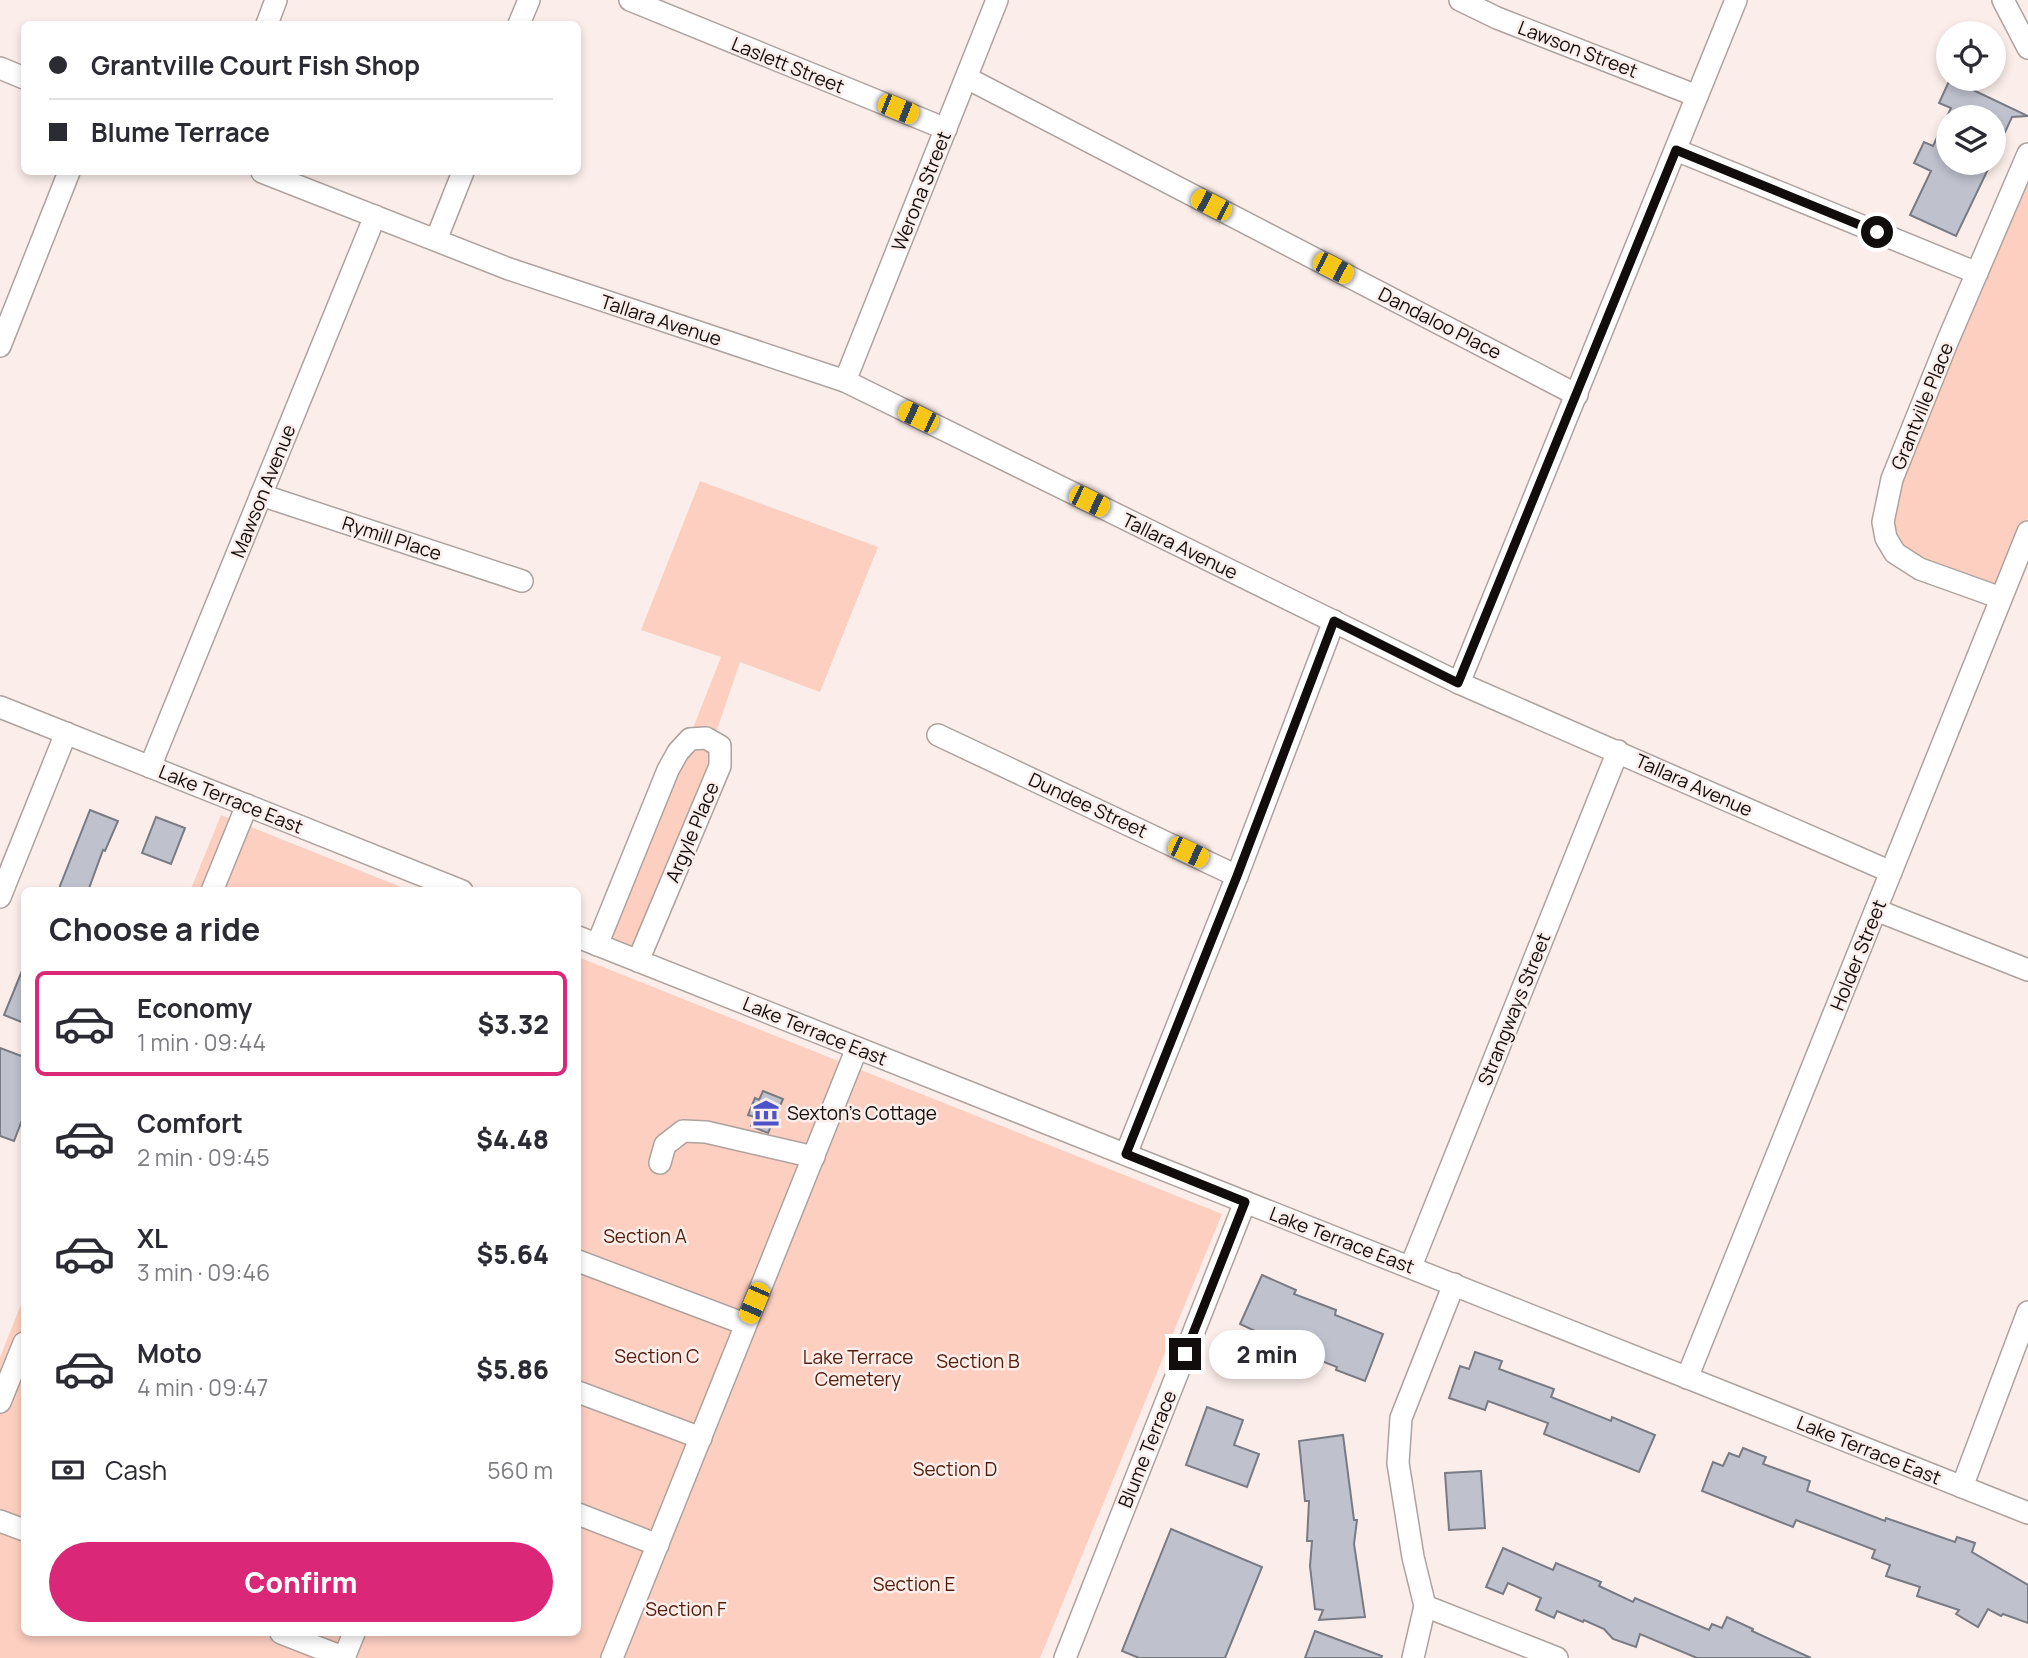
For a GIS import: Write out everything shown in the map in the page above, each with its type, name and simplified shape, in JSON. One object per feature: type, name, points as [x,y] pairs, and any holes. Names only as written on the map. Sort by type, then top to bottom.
[{"type":"street","points":[[268,21],[276,0]]},
{"type":"street","points":[[520,21],[529,0]]},
{"type":"street","name":"Laslett Street","points":[[630,0],[946,129]]},
{"type":"street","name":"Werona Street","points":[[845,381],[996,0]]},
{"type":"street","name":"Lawson Street","points":[[1460,0],[1485,13],[1698,96]]},
{"type":"street","points":[[1458,683],[1736,0]]},
{"type":"street","points":[[2003,0],[2028,48]]},
{"type":"street","points":[[0,68],[21,77]]},
{"type":"street","name":"Dandaloo Place","points":[[967,78],[1577,395]]},
{"type":"street","points":[[1676,150],[1977,274]]},
{"type":"street","name":"Grantville Place","points":[[2001,598],[1920,569],[1895,553],[1886,538],[1883,522],[1892,479],[2028,154]]},
{"type":"street","points":[[0,346],[68,175]]},
{"type":"street","name":"Tallara Avenue","points":[[270,175],[509,269],[845,381],[1458,683],[1891,872]]},
{"type":"street","points":[[436,240],[462,175]]},
{"type":"street","name":"Mawson Avenue","points":[[150,767],[375,216]]},
{"type":"street","name":"Rymill Place","points":[[261,495],[522,581]]},
{"type":"street","name":"Holder Street","points":[[1687,1378],[2028,532]]},
{"type":"street","points":[[1126,1154],[1237,876],[1334,621]]},
{"type":"street","name":"Lake Terrace East","points":[[0,707],[452,887]]},
{"type":"street","points":[[0,897],[66,733]]},
{"type":"street","name":"Dundee Street","points":[[938,735],[1237,876]]},
{"type":"street","name":"Argyle Place","points":[[587,941],[678,752],[690,739],[706,738],[720,746],[720,766],[638,961]]},
{"type":"street","name":"Strangways Street","points":[[1411,1266],[1618,751]]},
{"type":"street","points":[[214,887],[247,805]]},
{"type":"street","points":[[1876,910],[2028,970]]},
{"type":"street","name":"Lake Terrace East","points":[[587,941],[2028,1513]]},
{"type":"street","points":[[612,1658],[857,1048]]},
{"type":"street","points":[[660,1163],[665,1146],[683,1131],[706,1132],[814,1157]]},
{"type":"street","name":"Blume Terrace","points":[[1065,1658],[1245,1202]]},
{"type":"street","points":[[581,1262],[745,1324]]},
{"type":"street","points":[[1413,1658],[1425,1605],[1413,1557],[1398,1463],[1398,1442],[1401,1418],[1454,1284]]},
{"type":"street","points":[[1962,1487],[2028,1312]]},
{"type":"street","points":[[0,1402],[21,1350]]},
{"type":"street","points":[[581,1393],[701,1438]]},
{"type":"street","points":[[581,1515],[657,1545]]},
{"type":"street","points":[[0,1521],[21,1529]]},
{"type":"street","points":[[1425,1605],[1557,1658]]},
{"type":"street","points":[[289,1636],[344,1658],[353,1636]]},
{"type":"green space","points":[[2028,165],[2028,517],[1999,594],[1907,556],[1888,519],[1895,484]]},
{"type":"green space","points":[[700,481],[878,547],[820,692],[740,662],[715,736],[693,728],[721,657],[641,630]]},
{"type":"green space","points":[[706,743],[715,764],[636,955],[603,943],[682,756]]},
{"type":"green space","points":[[221,815],[401,887],[192,887]]},
{"type":"green space","name":"Lake Terrace Cemetery","points":[[581,958],[1222,1214],[1040,1658],[0,1658],[0,1357],[21,1304],[21,1636],[581,1636]]},
{"type":"building","points":[[1944,91],[1975,91],[2005,105],[1944,105],[1939,103]]},
{"type":"building","points":[[2006,106],[2028,116],[2012,117],[2006,130]]},
{"type":"building","points":[[1936,140],[1936,175],[1985,175],[1956,236],[1910,215],[1931,171],[1914,163],[1924,142],[1933,146]]},
{"type":"building","points":[[90,810],[118,821],[105,851],[103,850],[89,887],[60,887]]},
{"type":"building","points":[[156,817],[185,828],[171,864],[142,853]]},
{"type":"building","points":[[21,973],[21,1022],[4,1015]]},
{"type":"building","points":[[0,1048],[21,1056],[21,1123],[14,1141],[0,1136]]},
{"type":"building","name":"Sexton's Cottage","points":[[763,1091],[783,1099],[768,1133],[751,1126],[755,1117],[748,1115],[755,1098],[759,1100]]},
{"type":"building","points":[[1262,1275],[1296,1290],[1294,1294],[1336,1310],[1335,1315],[1383,1334],[1365,1381],[1240,1324]]},
{"type":"building","points":[[1475,1352],[1502,1361],[1499,1369],[1554,1389],[1551,1397],[1611,1421],[1612,1417],[1655,1435],[1639,1472],[1544,1434],[1548,1423],[1488,1401],[1485,1410],[1449,1398],[1460,1366],[1469,1369]]},
{"type":"building","points":[[1207,1407],[1243,1420],[1234,1445],[1259,1454],[1247,1487],[1186,1465]]},
{"type":"building","points":[[1343,1435],[1354,1520],[1357,1520],[1354,1544],[1365,1617],[1319,1620],[1323,1610],[1315,1609],[1310,1566],[1312,1541],[1307,1541],[1309,1501],[1305,1501],[1299,1441]]},
{"type":"building","points":[[1743,1448],[1766,1457],[1763,1464],[1810,1481],[1807,1491],[1885,1521],[1886,1518],[1955,1542],[1957,1537],[1975,1543],[1972,1552],[2028,1585],[2028,1623],[2003,1614],[2001,1616],[1988,1609],[1978,1627],[1956,1614],[1959,1610],[1917,1596],[1920,1587],[1886,1576],[1890,1565],[1872,1558],[1875,1550],[1796,1520],[1793,1527],[1702,1491],[1713,1462],[1723,1466],[1729,1453],[1739,1457]]},
{"type":"building","points":[[1481,1471],[1485,1528],[1449,1530],[1445,1473]]},
{"type":"building","points":[[1171,1529],[1262,1567],[1225,1658],[1139,1658],[1122,1651]]},
{"type":"building","points":[[1503,1548],[1553,1570],[1556,1563],[1601,1582],[1599,1586],[1633,1602],[1635,1598],[1709,1630],[1712,1624],[1722,1628],[1727,1617],[1811,1658],[1697,1658],[1640,1634],[1636,1647],[1613,1639],[1604,1629],[1584,1620],[1583,1622],[1557,1611],[1554,1618],[1536,1610],[1541,1598],[1508,1583],[1503,1594],[1486,1587]]},
{"type":"building","points":[[1315,1631],[1382,1656],[1305,1658]]},
{"type":"place","name":"Sexton's Cottage","points":[[766,1113]]},
{"type":"route","points":[[1185,1354],[1245,1202],[1126,1154],[1237,876],[1334,621],[1458,683],[1676,150],[1877,232]]},
{"type":"park label","name":"Section A","points":[[645,1236]]},
{"type":"park label","name":"Section C","points":[[657,1356]]},
{"type":"park label","name":"Section B","points":[[978,1361]]},
{"type":"park label","name":"Section D","points":[[955,1469]]},
{"type":"park label","name":"Section E","points":[[914,1584]]},
{"type":"park label","name":"Section F","points":[[686,1609]]}]
